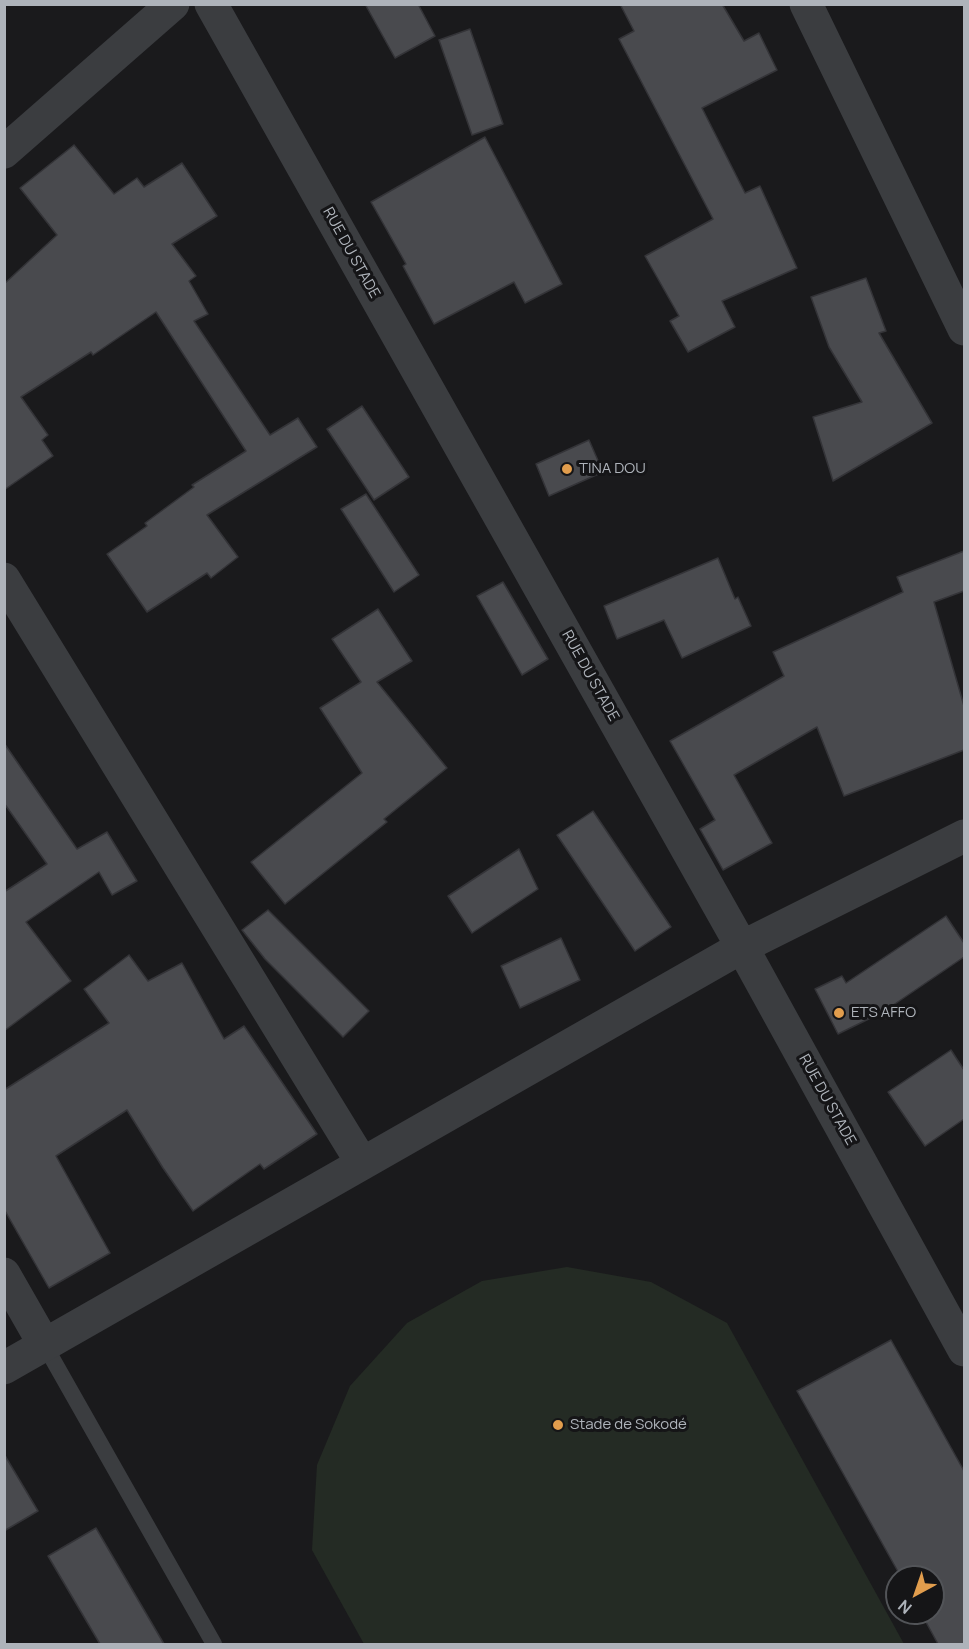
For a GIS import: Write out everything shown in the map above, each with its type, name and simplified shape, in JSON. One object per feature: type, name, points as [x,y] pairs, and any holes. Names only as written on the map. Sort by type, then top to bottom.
[{"type":"street","points":[[4,152],[173,4]]},
{"type":"street","name":"RUE DU STADE","points":[[211,4],[742,947],[964,1350]]},
{"type":"street","points":[[806,4],[964,329]]},
{"type":"street","points":[[4,579],[362,1163]]},
{"type":"street","points":[[4,1368],[742,947],[964,836]]},
{"type":"street","points":[[4,1274],[44,1344]]},
{"type":"street","points":[[4,1308],[44,1344]]},
{"type":"lane","points":[[44,1344],[214,1644]]},
{"type":"shaded area","name":"Stade de Sokodé","points":[[567,1267],[651,1282],[727,1323],[885,1610],[885,1625],[894,1625],[904,1644],[364,1644],[312,1550],[317,1465],[350,1386],[407,1323],[482,1281]]},
{"type":"building","points":[[365,4],[418,4],[435,36],[395,58]]},
{"type":"building","points":[[620,4],[722,4],[744,41],[759,33],[777,70],[702,108],[745,193],[760,186],[797,268],[722,301],[735,327],[688,352],[670,321],[679,316],[645,256],[713,219],[619,39],[634,31]]},
{"type":"building","points":[[470,29],[503,124],[472,135],[439,40]]},
{"type":"building","points":[[485,137],[562,284],[525,303],[514,282],[434,324],[403,266],[406,264],[371,202]]},
{"type":"building","points":[[74,145],[114,194],[137,178],[144,187],[182,163],[217,216],[172,244],[196,276],[189,281],[208,314],[194,321],[270,435],[298,418],[317,447],[207,515],[238,557],[211,578],[207,573],[147,612],[107,554],[147,526],[145,523],[194,487],[192,485],[246,451],[156,312],[93,355],[91,352],[21,397],[48,435],[42,440],[53,456],[4,490],[4,284],[57,235],[20,188]]},
{"type":"building","points":[[866,278],[886,331],[879,333],[932,423],[833,481],[813,417],[862,402],[829,347],[811,297]]},
{"type":"building","points":[[362,406],[409,477],[374,500],[327,429]]},
{"type":"building","points":[[589,440],[603,472],[549,496],[536,464]]},
{"type":"building","points":[[366,494],[419,575],[394,592],[341,509]]},
{"type":"building","points":[[964,551],[964,591],[934,602],[964,706],[964,750],[844,796],[817,727],[734,775],[772,843],[723,870],[700,829],[715,820],[670,741],[784,676],[773,652],[903,592],[897,577]]},
{"type":"building","points":[[718,558],[735,599],[738,597],[751,626],[682,658],[664,620],[617,639],[604,606]]},
{"type":"building","points":[[503,582],[548,659],[522,675],[477,596]]},
{"type":"building","points":[[378,609],[412,661],[377,682],[447,768],[384,819],[387,822],[285,904],[251,862],[362,773],[320,708],[361,682],[332,639]]},
{"type":"building","points":[[4,743],[77,849],[107,832],[137,881],[112,895],[99,872],[26,922],[71,981],[4,1031],[4,892],[47,864],[4,803]]},
{"type":"building","points":[[593,811],[671,927],[635,951],[557,835]]},
{"type":"building","points":[[519,849],[538,889],[472,933],[448,896]]},
{"type":"building","points":[[268,910],[369,1011],[343,1037],[265,959],[242,930]]},
{"type":"building","points":[[946,916],[964,943],[964,957],[883,1012],[838,1034],[815,989],[842,976],[846,983]]},
{"type":"building","points":[[561,938],[580,980],[520,1008],[501,966]]},
{"type":"building","points":[[129,955],[148,981],[182,963],[224,1039],[244,1026],[317,1134],[264,1169],[260,1164],[193,1211],[127,1110],[56,1156],[110,1253],[49,1288],[4,1209],[4,1090],[109,1023],[84,989]]},
{"type":"building","points":[[951,1050],[964,1070],[964,1119],[925,1146],[888,1092]]},
{"type":"building","points":[[891,1340],[964,1471],[964,1644],[938,1644],[928,1625],[945,1625],[945,1565],[894,1565],[797,1391]]},
{"type":"building","points":[[4,1454],[38,1511],[4,1531]]},
{"type":"building","points":[[96,1528],[164,1644],[100,1644],[48,1556]]},
{"type":"place","name":"TINA DOU","points":[[567,469]]},
{"type":"place","name":"ETS AFFO","points":[[839,1013]]},
{"type":"place","name":"Stade de Sokodé","points":[[558,1425]]}]
